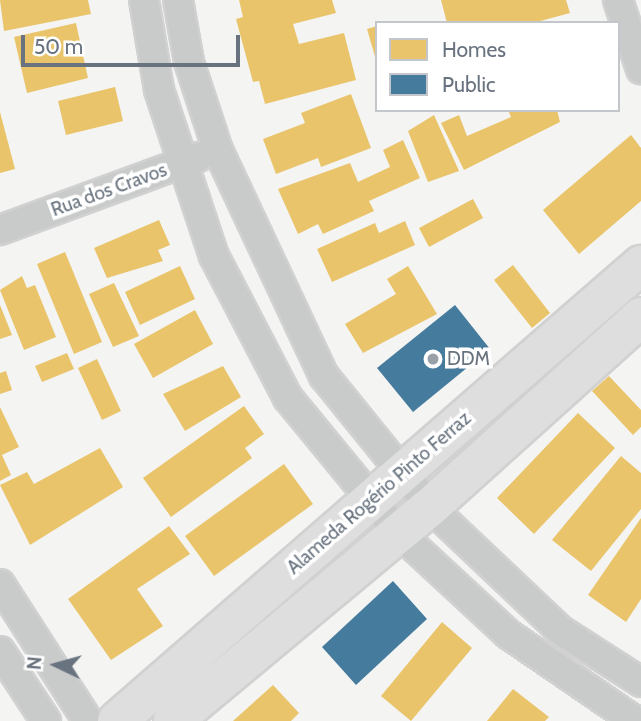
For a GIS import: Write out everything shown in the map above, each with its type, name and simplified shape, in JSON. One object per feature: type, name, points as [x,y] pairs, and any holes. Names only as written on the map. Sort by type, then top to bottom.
[{"type":"street","points":[[144,0],[159,90],[214,256],[288,398],[370,502],[399,533],[508,634],[635,721]]},
{"type":"street","points":[[178,0],[189,62],[218,150],[324,376],[430,506],[560,630],[641,682]]},
{"type":"street","points":[[618,0],[641,69]]},
{"type":"street","name":"Rua dos Cravos","points":[[0,230],[218,150]]},
{"type":"street","name":"Alameda Rogério Pinto Ferraz","points":[[117,721],[641,265]]},
{"type":"street","points":[[173,721],[399,533],[641,317]]},
{"type":"street","points":[[0,584],[89,721]]},
{"type":"street","points":[[0,651],[47,721]]},
{"type":"building: Homes","points":[[0,0],[88,0],[91,14],[4,31]]},
{"type":"building: Homes","points":[[239,0],[332,0],[336,13],[293,24],[299,44],[344,33],[356,80],[265,104],[259,81],[253,82],[236,19],[243,17]]},
{"type":"building: Homes","points":[[441,0],[566,0],[570,13],[540,21],[446,21]]},
{"type":"building: Homes","points":[[76,23],[88,78],[27,93],[14,37]]},
{"type":"building: Homes","points":[[375,27],[375,57],[367,29]]},
{"type":"building: Homes","points":[[115,87],[123,121],[66,135],[58,101]]},
{"type":"building: Homes","points":[[351,94],[371,148],[321,167],[318,158],[276,174],[263,139],[305,123],[301,113]]},
{"type":"building: Homes","points":[[0,112],[15,169],[0,173]]},
{"type":"building: Homes","points":[[509,112],[558,112],[560,122],[464,170],[441,123],[459,115],[467,136],[511,117]]},
{"type":"building: Homes","points":[[434,115],[459,171],[428,182],[408,131]]},
{"type":"building: Homes","points":[[631,135],[641,148],[641,201],[579,254],[543,210]]},
{"type":"building: Homes","points":[[403,140],[420,178],[369,201],[374,211],[323,234],[318,224],[298,234],[278,189],[350,163],[358,182],[390,167],[383,150]]},
{"type":"building: Homes","points":[[473,199],[483,218],[429,247],[419,228]]},
{"type":"building: Homes","points":[[159,220],[170,245],[158,250],[163,261],[107,278],[94,248]]},
{"type":"building: Homes","points":[[405,221],[415,245],[332,282],[317,249],[375,223],[379,233]]},
{"type":"building: Homes","points":[[65,252],[102,342],[74,354],[37,264]]},
{"type":"building: Homes","points":[[513,265],[550,313],[532,328],[494,280]]},
{"type":"building: Homes","points":[[180,266],[195,299],[140,325],[125,292]]},
{"type":"building: Homes","points":[[408,266],[437,314],[363,353],[345,324],[396,294],[387,279]]},
{"type":"building: Homes","points":[[22,276],[27,288],[35,285],[56,337],[24,350],[0,290]]},
{"type":"building: Homes","points":[[114,283],[139,336],[113,347],[89,294]]},
{"type":"building: Homes","points":[[0,305],[12,335],[0,339]]},
{"type":"building: Homes","points":[[195,310],[213,344],[153,378],[134,344]]},
{"type":"building: Homes","points":[[67,353],[74,369],[42,382],[35,366]]},
{"type":"building: Homes","points":[[97,359],[121,411],[102,420],[78,368]]},
{"type":"building: Homes","points":[[223,366],[241,397],[185,431],[163,394]]},
{"type":"building: Homes","points":[[6,371],[12,390],[0,394],[0,373]]},
{"type":"building: Homes","points":[[609,376],[641,410],[641,427],[633,435],[592,391]]},
{"type":"building: Homes","points":[[244,406],[264,434],[245,448],[252,458],[171,517],[143,478]]},
{"type":"building: Homes","points":[[0,407],[19,447],[2,455],[11,475],[0,481]]},
{"type":"building: Homes","points":[[578,413],[615,448],[534,534],[497,498]]},
{"type":"building: Homes","points":[[100,448],[123,487],[30,545],[0,485],[27,472],[34,484]]},
{"type":"building: Homes","points":[[621,456],[641,473],[641,509],[591,571],[552,540]]},
{"type":"building: Homes","points":[[284,464],[313,504],[214,576],[185,536]]},
{"type":"building: Homes","points":[[641,518],[641,599],[626,622],[588,595]]},
{"type":"building: Homes","points":[[169,526],[190,554],[137,589],[163,626],[111,660],[68,599]]},
{"type":"building: Homes","points":[[442,622],[472,648],[411,721],[381,696]]},
{"type":"building: Homes","points":[[273,685],[299,713],[291,721],[233,721]]},
{"type":"building: Homes","points":[[513,689],[549,717],[545,721],[487,721]]},
{"type":"building: Public","name":"DDM","points":[[455,305],[490,349],[413,412],[377,368]]},
{"type":"building: Public","points":[[393,581],[427,619],[356,685],[322,647]]},
{"type":"place","name":"DDM","points":[[433,359]]}]
